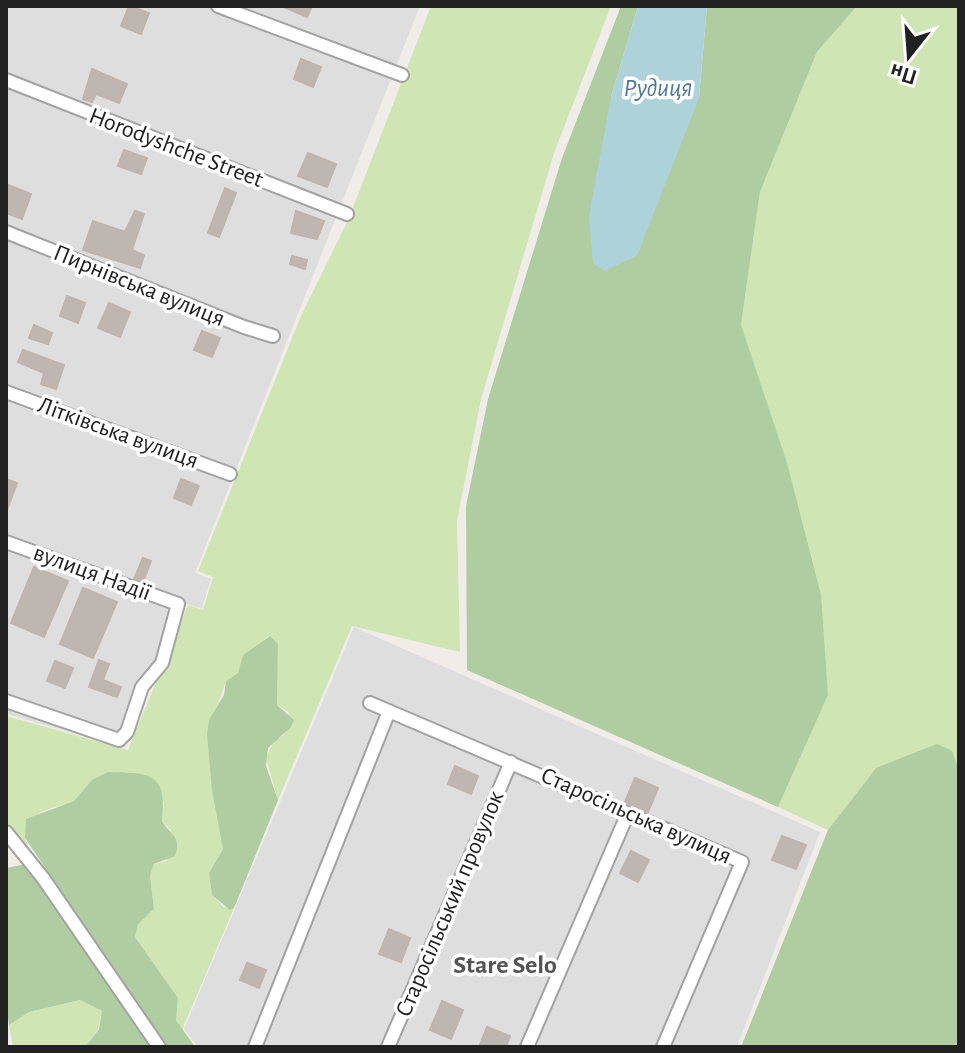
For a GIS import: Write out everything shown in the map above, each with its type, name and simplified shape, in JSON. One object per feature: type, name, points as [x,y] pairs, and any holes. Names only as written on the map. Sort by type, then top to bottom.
[{"type":"street","points":[[218,6],[402,75]]},
{"type":"street","name":"Horodyshche Street","points":[[6,80],[347,214]]},
{"type":"street","name":"Пирнівська вулиця","points":[[6,232],[273,336]]},
{"type":"street","name":"Літківська вулиця","points":[[6,392],[230,474]]},
{"type":"street","name":"вулиця Надії","points":[[6,542],[178,604],[162,663],[142,687],[127,732],[119,740],[6,701]]},
{"type":"street","name":"Старосільська вулиця","points":[[370,703],[742,862],[663,1047]]},
{"type":"street","points":[[255,1047],[389,711]]},
{"type":"street","name":"Старосільський провулок","points":[[388,1047],[511,762]]},
{"type":"street","points":[[527,1047],[628,813]]},
{"type":"street","points":[[6,832],[43,878],[159,1047]]},
{"type":"shaded area","points":[[6,6],[420,6],[195,573],[211,579],[202,609],[184,603],[125,748],[6,714]]},
{"type":"shaded area","points":[[354,627],[820,832],[737,1047],[198,1047],[184,1029]]},
{"type":"green space","points":[[431,6],[611,6],[554,153],[481,399],[457,521],[460,652],[352,626],[278,800],[266,758],[274,741],[284,735],[289,712],[277,705],[278,644],[269,636],[243,655],[238,673],[226,681],[207,734],[223,849],[209,873],[212,895],[224,907],[234,908],[182,1030],[176,1019],[178,998],[135,937],[137,924],[154,909],[150,874],[154,864],[167,861],[171,830],[162,821],[164,802],[92,780],[74,801],[40,812],[25,838],[29,848],[6,821],[6,716],[128,750],[188,605],[203,610],[213,577],[198,571],[301,316],[349,218]]},
{"type":"green space","points":[[621,6],[638,6],[611,97],[699,98],[707,6],[857,6],[817,52],[760,192],[741,325],[787,463],[821,595],[828,695],[778,807],[467,670],[466,506],[488,399],[562,158]]},
{"type":"green space","points":[[857,6],[959,6],[959,769],[952,751],[876,768],[828,830],[778,807],[828,695],[741,325],[760,192],[817,52]]},
{"type":"green space","points":[[270,636],[278,644],[277,705],[294,720],[291,727],[268,748],[266,766],[278,800],[234,908],[230,910],[212,895],[209,873],[223,849],[212,790],[207,734],[209,720],[224,695],[226,681],[238,673],[243,655]]},
{"type":"green space","points":[[937,744],[952,751],[959,769],[959,1047],[741,1047],[828,830],[876,768]]},
{"type":"green space","points":[[108,772],[146,775],[159,785],[162,793],[162,821],[176,840],[177,849],[175,856],[154,864],[150,875],[154,909],[138,924],[135,937],[178,998],[176,1020],[195,1047],[166,1047],[25,838],[26,819],[74,801],[92,780]]},
{"type":"green space","points":[[27,864],[155,1047],[85,1047],[99,1029],[102,1011],[80,1000],[29,1012],[9,1025],[6,1005],[6,868]]},
{"type":"green space","points":[[80,1000],[102,1011],[98,1029],[85,1047],[13,1047],[9,1025],[29,1012]]},
{"type":"water","name":"Рудиця","points":[[638,6],[707,6],[699,98],[637,256],[604,271],[593,263],[589,215],[611,97]]},
{"type":"building","points":[[129,6],[149,13],[141,34],[121,26]]},
{"type":"building","points":[[281,6],[312,6],[307,17]]},
{"type":"building","points":[[301,59],[321,67],[313,87],[294,79]]},
{"type":"building","points":[[92,69],[127,84],[119,103],[96,94],[92,102],[83,99]]},
{"type":"building","points":[[124,150],[147,158],[141,174],[118,166]]},
{"type":"building","points":[[308,153],[336,164],[327,187],[298,176]]},
{"type":"building","points":[[6,184],[31,194],[22,219],[6,213]]},
{"type":"building","points":[[225,188],[236,193],[219,237],[208,233]]},
{"type":"building","points":[[135,211],[144,214],[132,250],[144,255],[140,268],[83,250],[93,221],[125,232]]},
{"type":"building","points":[[296,211],[324,221],[317,239],[291,233]]},
{"type":"building","points":[[292,256],[307,260],[305,269],[290,264]]},
{"type":"building","points":[[67,296],[85,303],[78,323],[60,316]]},
{"type":"building","points":[[109,303],[130,312],[120,337],[98,328]]},
{"type":"building","points":[[34,325],[52,333],[48,344],[29,338]]},
{"type":"building","points":[[202,331],[220,338],[212,357],[194,350]]},
{"type":"building","points":[[23,350],[64,365],[56,389],[41,384],[44,373],[18,362]]},
{"type":"building","points":[[6,479],[17,483],[7,510],[6,509]]},
{"type":"building","points":[[181,479],[199,486],[191,505],[174,498]]},
{"type":"building","points":[[143,558],[151,561],[143,582],[134,579]]},
{"type":"building","points":[[34,567],[68,581],[44,637],[11,623]]},
{"type":"building","points":[[83,588],[117,602],[93,658],[60,644]]},
{"type":"building","points":[[99,660],[109,664],[103,680],[121,687],[117,697],[89,687]]},
{"type":"building","points":[[55,661],[73,668],[65,688],[47,681]]},
{"type":"building","points":[[455,766],[478,776],[471,794],[448,784]]},
{"type":"building","points":[[635,778],[658,788],[648,812],[625,802]]},
{"type":"building","points":[[782,836],[806,845],[796,869],[772,860]]},
{"type":"building","points":[[631,851],[649,860],[638,882],[620,873]]},
{"type":"building","points":[[389,929],[410,938],[401,962],[379,954]]},
{"type":"building","points":[[247,963],[266,970],[259,988],[240,980]]},
{"type":"building","points":[[442,1001],[463,1010],[451,1039],[430,1030]]},
{"type":"building","points":[[487,1027],[510,1036],[506,1047],[479,1047]]},
{"type":"district","name":"Stare Selo","points":[[505,965]]}]
